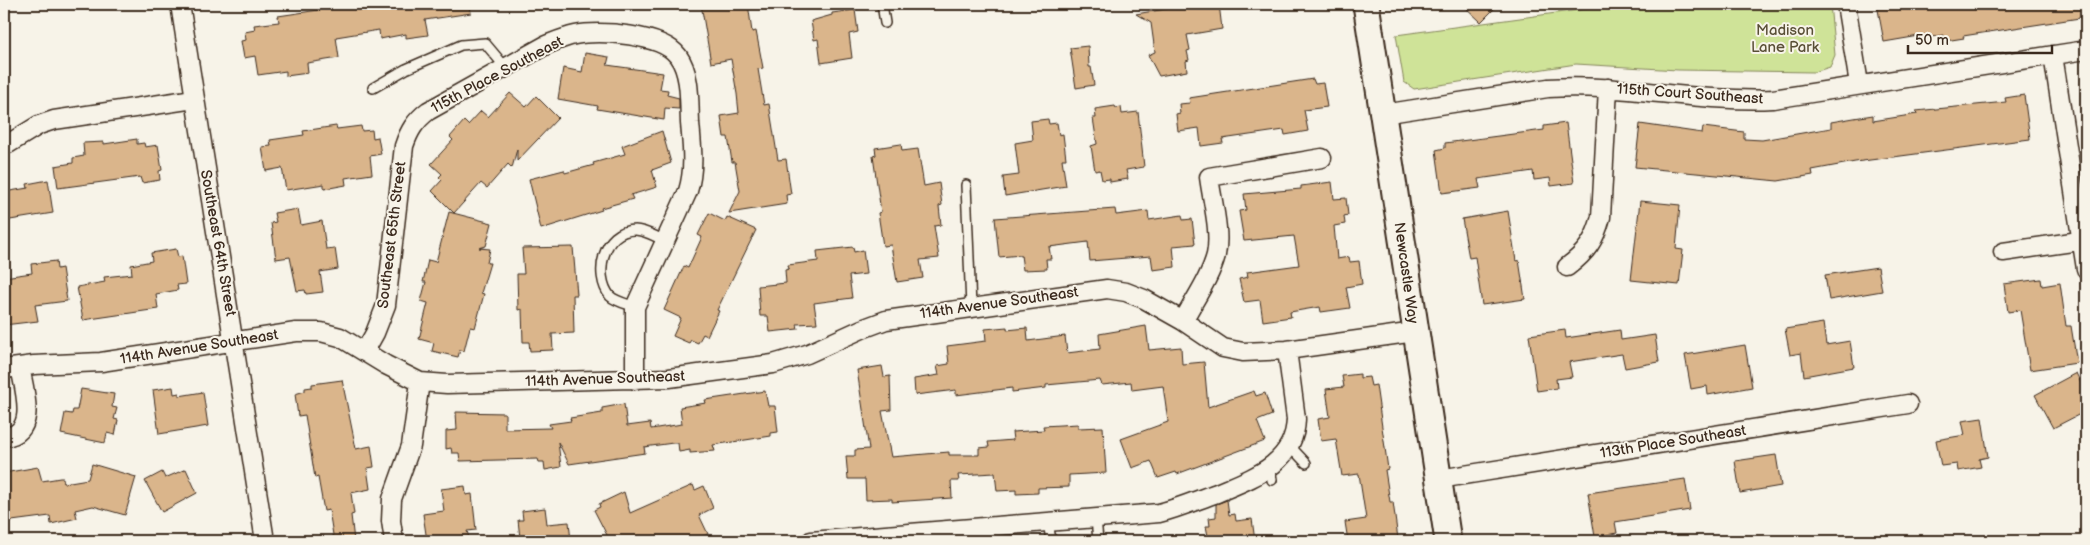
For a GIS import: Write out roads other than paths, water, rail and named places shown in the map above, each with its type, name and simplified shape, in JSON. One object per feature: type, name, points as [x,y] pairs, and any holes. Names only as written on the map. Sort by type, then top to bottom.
[{"type":"main road","name":"Newcastle Way","points":[[1366,4],[1448,541]]},
{"type":"street","name":"Southeast 64th Street","points":[[180,4],[265,541]]},
{"type":"street","points":[[1846,4],[1859,84]]},
{"type":"street","name":"115th Place Southeast","points":[[418,119],[428,111],[546,45],[577,34],[642,37],[666,46],[676,54],[684,66],[688,86],[693,160],[692,176],[688,191],[664,240]]},
{"type":"street","name":"115th Court Southeast","points":[[1383,114],[1548,88],[1608,88],[1755,100],[2086,50]]},
{"type":"street","points":[[2054,55],[2084,240],[2086,269]]},
{"type":"street","points":[[1568,267],[1590,247],[1596,235],[1601,217],[1608,88]]},
{"type":"street","points":[[8,144],[39,125],[54,120],[194,99]]},
{"type":"street","name":"Southeast 65th Street","points":[[365,351],[376,333],[386,305],[404,146],[408,132],[418,119]]},
{"type":"street","points":[[1182,321],[1211,269],[1216,254],[1217,241],[1209,177],[1322,158]]},
{"type":"street","points":[[635,380],[635,307],[664,240]]},
{"type":"street","points":[[2003,252],[2084,240]]},
{"type":"street","name":"114th Avenue Southeast","points":[[4,437],[16,433],[26,420],[27,412],[12,368],[101,362],[296,332],[321,332],[340,337],[386,365],[420,382],[447,384],[668,378],[773,364],[807,354],[862,328],[886,320],[1107,289],[1126,292],[1144,299],[1223,348],[1243,352],[1287,350],[1415,332]]},
{"type":"street","points":[[811,541],[1159,513],[1178,508],[1256,476],[1271,474],[1290,446],[1296,430],[1287,350]]},
{"type":"street","points":[[394,541],[392,498],[412,446],[420,382]]},
{"type":"street","name":"113th Place Southeast","points":[[1439,479],[1908,404]]},
{"type":"lane","points":[[882,4],[885,24]]},
{"type":"lane","points":[[373,88],[406,69],[462,45],[485,43],[506,68]]},
{"type":"lane","points":[[966,185],[971,307]]},
{"type":"lane","points":[[635,307],[612,298],[600,276],[602,258],[612,241],[622,234],[635,230],[664,240]]},
{"type":"lane","points":[[1290,446],[1306,463]]},
{"type":"lane","points":[[1096,518],[1098,541]]},
{"type":"lane","points":[[1048,521],[1051,541]]},
{"type":"park label","name":"Madison Lane Park","points":[[1785,38]]}]
